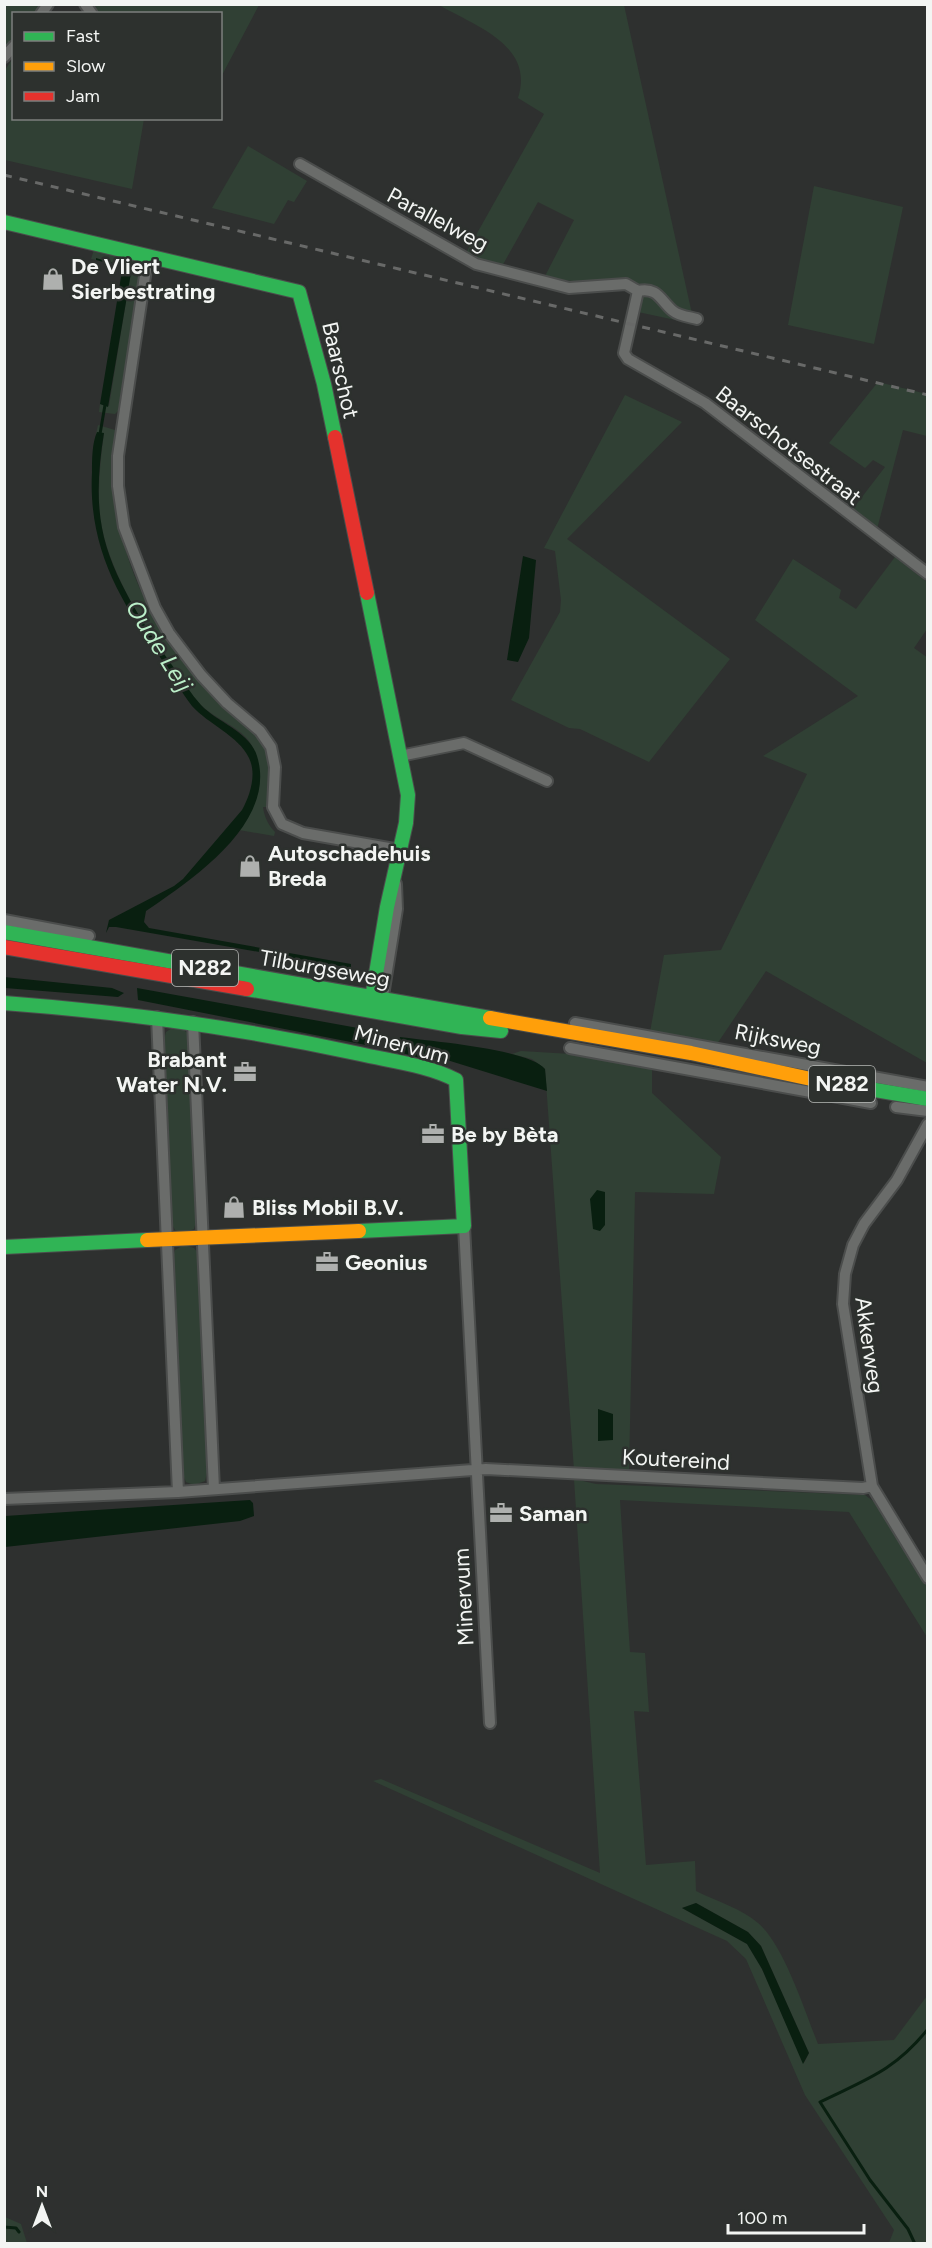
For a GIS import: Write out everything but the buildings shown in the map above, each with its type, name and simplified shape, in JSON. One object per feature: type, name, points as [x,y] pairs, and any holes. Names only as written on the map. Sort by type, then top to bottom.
[{"type":"street","name":"Parallelweg","points":[[300,164],[476,264],[569,288],[626,284],[638,291],[649,289],[658,293],[675,313],[697,319]]},
{"type":"street","name":"Baarschot","points":[[4,222],[299,292],[302,297],[324,384],[408,795],[396,872],[387,908],[375,1012]]},
{"type":"street","points":[[148,256],[120,439],[118,486],[124,527],[155,608],[169,633],[201,675],[227,703],[260,731],[272,747],[275,767],[273,807],[282,825],[303,832],[400,850]]},
{"type":"street","name":"Baarschotsestraat","points":[[638,291],[624,353],[628,359],[705,403],[927,574]]},
{"type":"street","points":[[400,756],[464,742],[547,781]]},
{"type":"street","points":[[4,920],[89,936]]},
{"type":"street","name":"Tilburgseweg","points":[[4,932],[569,1035]]},
{"type":"street","name":"Tilburgseweg","points":[[4,947],[462,1027],[569,1035]]},
{"type":"street","name":"Minervum","points":[[4,1003],[194,1022],[291,1039],[383,1059],[447,1075],[456,1080],[490,1723]]},
{"type":"street","points":[[157,1017],[178,1492]]},
{"type":"street","points":[[194,1022],[214,1489]]},
{"type":"street","name":"Rijksweg","points":[[569,1035],[927,1087]]},
{"type":"street","name":"Rijksweg","points":[[569,1035],[756,1074],[871,1103]]},
{"type":"street","name":"Rijksweg","points":[[691,1053],[756,1074],[927,1099]]},
{"type":"street","points":[[896,1107],[927,1111]]},
{"type":"street","name":"Akkerweg","points":[[927,1124],[897,1180],[858,1234],[844,1274],[843,1304],[872,1486],[927,1578]]},
{"type":"street","points":[[4,1247],[464,1226]]},
{"type":"street","points":[[4,1499],[178,1492],[477,1469]]},
{"type":"street","name":"Koutereind","points":[[477,1469],[863,1488],[872,1486]]},
{"type":"shaded area","points":[[5,5],[42,5],[35,12],[12,12],[12,39],[5,48]]},
{"type":"shaded area","points":[[88,5],[259,5],[222,75],[222,12],[95,12]]},
{"type":"shaded area","points":[[439,5],[624,5],[692,314],[678,310],[654,286],[638,286],[625,280],[582,282],[544,278],[574,220],[538,202],[501,268],[466,253],[544,114],[518,98],[521,80],[518,64],[510,51],[484,30]]},
{"type":"shaded area","points":[[12,60],[12,120],[144,120],[132,189],[5,160],[5,70]]},
{"type":"shaded area","points":[[248,146],[307,181],[294,202],[288,200],[274,224],[212,208]]},
{"type":"shaded area","points":[[814,186],[903,207],[874,344],[788,325]]},
{"type":"shaded area","points":[[94,250],[134,259],[140,272],[118,411],[115,414],[99,412],[100,404],[109,406],[131,271],[122,265],[91,259]]},
{"type":"shaded area","points":[[96,258],[130,268],[131,273],[108,407],[100,404],[122,271],[118,266],[96,260]]},
{"type":"shaded area","points":[[643,295],[656,300],[694,324],[638,312]]},
{"type":"shaded area","points":[[878,382],[927,394],[927,436],[903,430],[877,529],[852,510],[885,467],[873,460],[865,468],[829,443]]},
{"type":"shaded area","points":[[625,395],[682,422],[567,539],[730,659],[649,762],[580,729],[569,728],[511,700],[560,612],[561,600],[555,551],[544,548]]},
{"type":"shaded area","points":[[98,425],[115,430],[113,465],[115,500],[121,534],[131,567],[145,599],[181,659],[204,686],[254,732],[268,754],[270,777],[268,807],[263,807],[264,814],[275,832],[274,836],[239,830],[246,821],[256,799],[259,775],[255,751],[244,736],[198,702],[155,643],[116,572],[100,517],[99,481],[104,433],[96,434]]},
{"type":"shaded area","points":[[97,432],[104,433],[99,481],[102,528],[121,583],[152,636],[197,701],[253,747],[257,756],[260,781],[255,804],[243,826],[226,847],[185,883],[146,911],[144,922],[149,928],[351,964],[351,968],[116,927],[109,927],[106,933],[109,920],[183,879],[242,810],[250,792],[252,771],[249,758],[238,743],[188,701],[120,595],[101,549],[95,525],[92,467]]},
{"type":"shaded area","points":[[523,556],[536,560],[529,638],[518,662],[507,660]]},
{"type":"shaded area","points":[[895,557],[927,582],[927,629],[914,648],[928,658],[927,1063],[766,971],[717,1044],[650,1032],[664,955],[721,950],[807,774],[763,756],[858,696],[755,620],[793,559],[841,590],[839,598],[856,609]]},
{"type":"shaded area","points":[[4,977],[112,988],[124,993],[118,997],[5,988]]},
{"type":"shaded area","points":[[137,988],[380,1032],[382,1038],[376,1047],[138,1000]]},
{"type":"shaded area","points":[[175,1026],[189,1035],[198,1214],[194,1229],[183,1233],[175,1230],[170,1220],[163,1043],[166,1032]]},
{"type":"shaded area","points":[[400,1037],[477,1047],[520,1056],[536,1062],[545,1069],[547,1091],[447,1060],[424,1059],[395,1051]]},
{"type":"shaded area","points":[[521,1051],[571,1054],[652,1068],[652,1093],[721,1157],[714,1194],[635,1192],[629,1470],[594,1468],[574,1470],[545,1069],[532,1059],[512,1054]]},
{"type":"shaded area","points":[[597,1190],[605,1192],[605,1225],[600,1231],[593,1229],[590,1199]]},
{"type":"shaded area","points":[[184,1245],[194,1248],[198,1253],[209,1465],[205,1481],[194,1485],[186,1482],[181,1471],[172,1262],[175,1250]]},
{"type":"shaded area","points":[[598,1409],[613,1414],[613,1440],[598,1441]]},
{"type":"shaded area","points":[[574,1479],[596,1484],[865,1495],[877,1504],[927,1584],[927,1637],[849,1512],[620,1500],[630,1652],[645,1653],[649,1712],[634,1711],[646,1865],[695,1861],[696,1891],[737,1909],[752,1918],[768,1933],[785,1963],[818,2044],[894,2040],[927,1996],[927,2243],[889,2243],[894,2230],[805,2095],[746,1959],[727,1941],[373,1781],[381,1779],[600,1873]],"holes":[[[696,1903],[748,1932],[761,1946],[809,2053],[804,2063],[762,1969],[747,1944],[682,1908]]]},
{"type":"shaded area","points":[[250,1500],[253,1503],[254,1516],[240,1521],[5,1547],[5,1516]]},
{"type":"shaded area","points":[[696,1903],[748,1932],[761,1946],[809,2053],[803,2064],[762,1969],[747,1944],[682,1908]]},
{"type":"shaded area","points":[[5,2217],[21,2224],[27,2243],[5,2243]]},
{"type":"waterway","name":"Oude Leij","points":[[100,434],[105,405]]},
{"type":"waterway","points":[[915,2244],[908,2229],[870,2180],[820,2102],[879,2073],[903,2055],[928,2029]]},
{"type":"waterway","points":[[4,2227],[16,2228],[19,2232]]},
{"type":"railway","points":[[4,175],[928,395]]},
{"type":"traffic: fast","points":[[4,222],[299,292],[324,384],[335,437]]},
{"type":"traffic: fast","points":[[367,593],[408,795],[406,823],[387,907],[372,998],[374,1009]]},
{"type":"traffic: fast","points":[[4,932],[490,1018]]},
{"type":"traffic: fast","points":[[247,989],[462,1027],[501,1031]]},
{"type":"traffic: fast","points":[[4,1003],[138,1016],[271,1036],[409,1064],[456,1080],[464,1226],[359,1231]]},
{"type":"traffic: fast","points":[[811,1079],[928,1099]]},
{"type":"traffic: fast","points":[[4,1247],[147,1240]]},
{"type":"traffic: slow","points":[[490,1018],[691,1053],[811,1079]]},
{"type":"traffic: slow","points":[[147,1240],[359,1231]]},
{"type":"traffic: jam","points":[[335,437],[367,593]]},
{"type":"traffic: jam","points":[[4,947],[247,989]]},
{"type":"place","name":"De Vliert Sierbestrating","points":[[53,279]]},
{"type":"place","name":"Autoschadehuis Breda","points":[[250,866]]},
{"type":"place","name":"Brabant Water N.V.","points":[[245,1072]]},
{"type":"place","name":"Be by Bèta","points":[[433,1134]]},
{"type":"place","name":"Bliss Mobil B.V.","points":[[234,1207]]},
{"type":"place","name":"Geonius","points":[[327,1262]]},
{"type":"place","name":"Saman","points":[[501,1513]]}]
